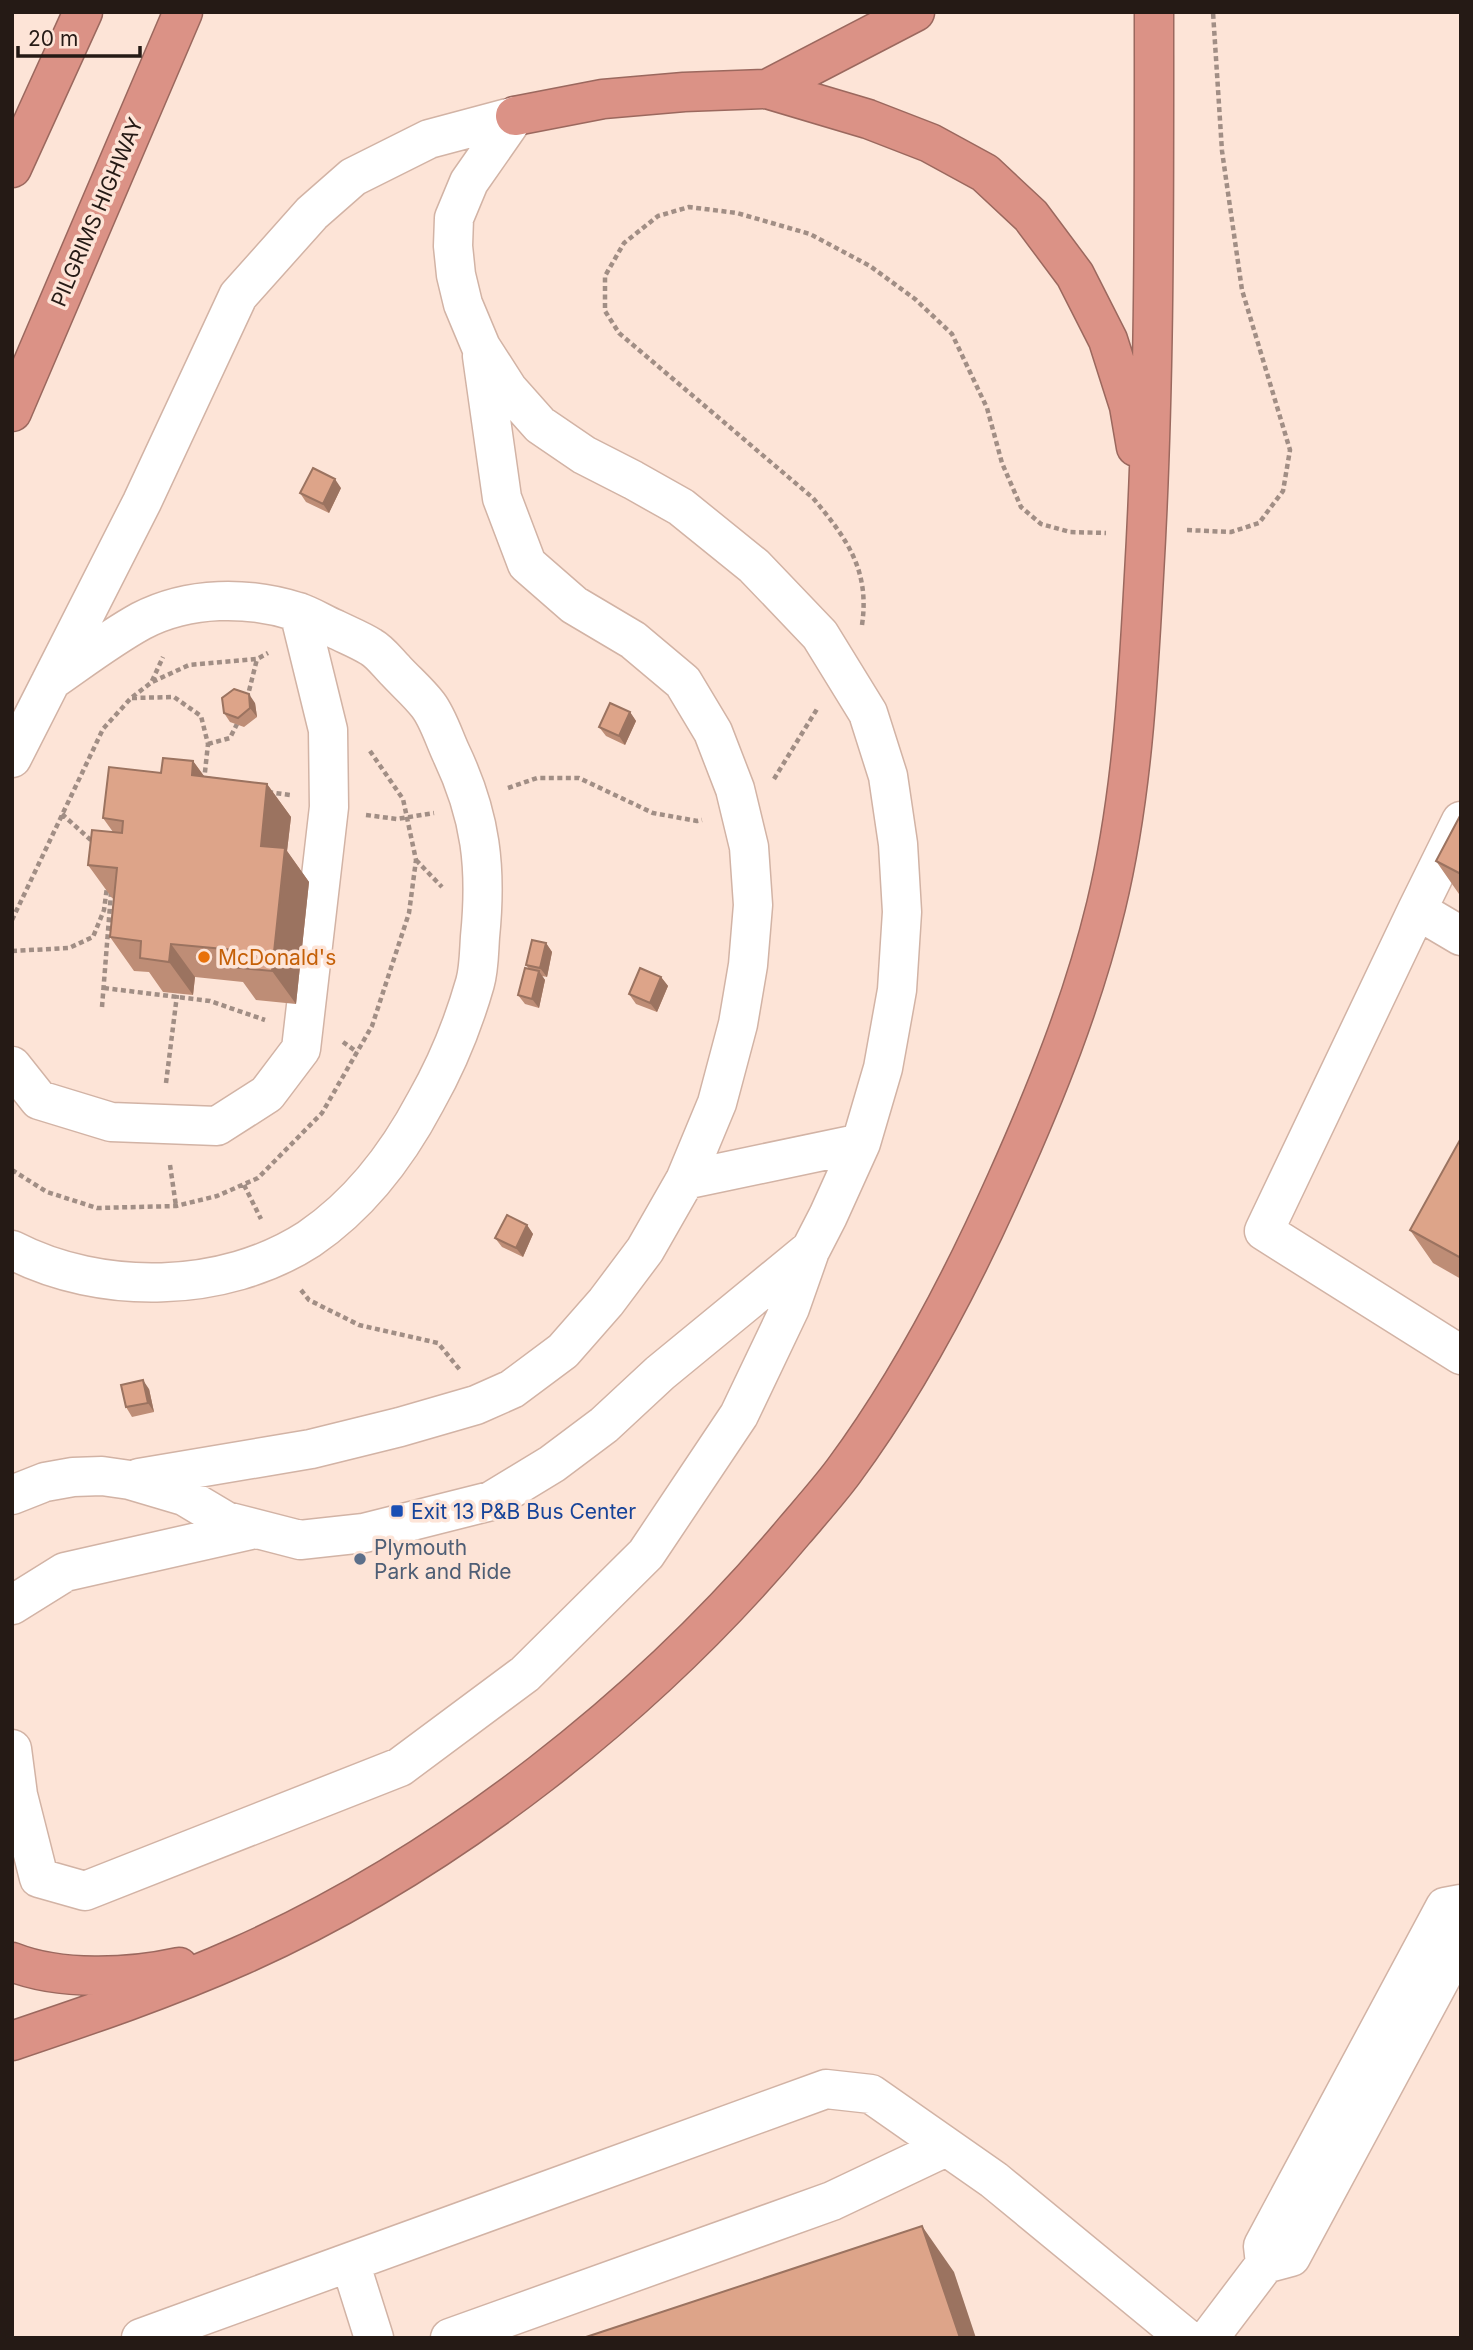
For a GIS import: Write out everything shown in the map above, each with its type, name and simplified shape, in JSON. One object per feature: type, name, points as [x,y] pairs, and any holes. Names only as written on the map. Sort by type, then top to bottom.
[{"type":"highway","points":[[12,168],[83,12]]},
{"type":"highway","name":"PILGRIMS HIGHWAY","points":[[12,412],[183,12]]},
{"type":"highway","points":[[767,89],[915,12]]},
{"type":"highway","points":[[12,2041],[168,1987],[246,1953],[349,1900],[449,1840],[542,1772],[651,1682],[752,1581],[843,1473],[899,1389],[949,1301],[1038,1111],[1076,1009],[1107,904],[1129,776],[1165,524],[1152,412],[1154,12]]},
{"type":"highway","points":[[515,116],[603,99],[767,89],[869,119],[930,144],[985,173],[1031,216],[1075,275],[1108,340],[1165,524]]},
{"type":"highway","points":[[12,1962],[27,1968],[60,1974],[94,1975],[168,1969],[246,1953]]},
{"type":"lane","points":[[12,1749],[18,1795],[39,1878],[85,1891],[400,1767],[526,1674],[646,1554],[739,1415],[790,1308],[811,1249],[861,1143],[883,1068],[897,990],[902,912],[898,844],[888,776],[868,713],[820,635],[754,566],[681,507],[584,455],[540,425],[508,389],[481,347],[463,304],[456,275],[454,218],[468,182],[515,116]]},
{"type":"lane","points":[[12,758],[142,502],[238,296],[312,213],[353,177],[429,139],[515,116]]},
{"type":"lane","points":[[130,1480],[311,1449],[413,1424],[512,1389],[563,1351],[606,1302],[645,1250],[685,1180],[717,1103],[738,1024],[748,965],[753,905],[749,847],[735,789],[713,732],[682,682],[634,640],[574,605],[527,564],[502,498],[481,347]]},
{"type":"lane","points":[[12,1250],[33,1261],[68,1273],[108,1281],[148,1283],[188,1280],[230,1272],[260,1263],[308,1239],[348,1208],[382,1170],[412,1128],[450,1058],[476,980],[484,901],[475,812],[461,773],[429,706],[374,648],[299,612],[262,604],[225,601],[188,603],[141,621],[51,681]]},
{"type":"lane","points":[[12,1066],[39,1100],[111,1122],[216,1126],[267,1094],[301,1049],[329,807],[328,730],[299,612]]},
{"type":"lane","points":[[1461,821],[1264,1231],[1461,1355]]},
{"type":"lane","points":[[1417,910],[1461,936]]},
{"type":"lane","points":[[685,1180],[861,1143]]},
{"type":"lane","points":[[12,1495],[45,1482],[73,1477],[102,1476],[130,1480],[184,1496],[226,1521],[300,1540],[364,1533],[491,1501],[552,1464],[604,1425],[686,1351],[811,1249]]},
{"type":"lane","points":[[12,1605],[65,1572],[255,1529]]},
{"type":"lane","points":[[1265,2264],[1264,2246],[1445,1907],[1461,1904]]},
{"type":"lane","points":[[1209,2338],[1265,2264],[1291,2257],[1461,1941]]},
{"type":"lane","points":[[141,2338],[826,2090],[871,2094],[994,2180],[1186,2338]]},
{"type":"lane","points":[[450,2338],[832,2201],[946,2147]]},
{"type":"lane","points":[[350,2262],[374,2338]]},
{"type":"path","points":[[1165,524],[1231,532],[1259,523],[1283,491],[1290,450],[1242,290],[1222,151],[1213,12]]},
{"type":"path","points":[[12,920],[103,729],[131,698],[152,682],[189,665],[257,659],[271,651]]},
{"type":"path","points":[[247,700],[257,659]]},
{"type":"path","points":[[131,698],[174,697],[201,716],[208,744],[204,785]]},
{"type":"path","points":[[208,744],[230,738],[237,724]]},
{"type":"path","points":[[62,814],[96,845]]},
{"type":"path","points":[[416,860],[444,888]]},
{"type":"path","points":[[12,951],[69,948],[93,937],[104,910],[107,881],[112,881],[102,1007]]},
{"type":"path","points":[[104,988],[210,1001],[280,1026],[331,1034],[357,1052]]},
{"type":"path","points":[[244,1185],[288,1272],[309,1300],[359,1325],[438,1343],[484,1401]]},
{"type":"building","points":[[313,468],[335,479],[323,504],[300,493]]},
{"type":"building","points":[[234,689],[249,694],[250,708],[238,718],[224,713],[222,698]]},
{"type":"building","points":[[610,703],[630,712],[619,736],[599,727]]},
{"type":"building","points":[[163,758],[193,761],[192,775],[267,784],[261,846],[285,848],[272,971],[232,967],[234,950],[171,944],[169,962],[140,958],[141,941],[110,937],[117,868],[88,865],[92,830],[122,833],[123,821],[103,818],[109,767],[161,773]]},
{"type":"building","points":[[1461,814],[1461,874],[1436,861]]},
{"type":"building","points":[[532,940],[546,943],[540,968],[526,965]]},
{"type":"building","points":[[525,968],[539,971],[532,999],[518,995]]},
{"type":"building","points":[[640,968],[661,977],[650,1003],[629,994]]},
{"type":"building","points":[[1461,1138],[1461,1258],[1410,1230]]},
{"type":"building","points":[[507,1215],[527,1225],[516,1248],[495,1238]]},
{"type":"building","points":[[143,1380],[148,1403],[126,1407],[121,1385]]},
{"type":"building","points":[[922,2226],[960,2338],[583,2338]]},
{"type":"place","name":"McDonald's","points":[[204,957]]},
{"type":"place","name":"Exit 13 P&B Bus Center","points":[[397,1511]]},
{"type":"place","name":"Plymouth Park and Ride","points":[[360,1559]]}]
